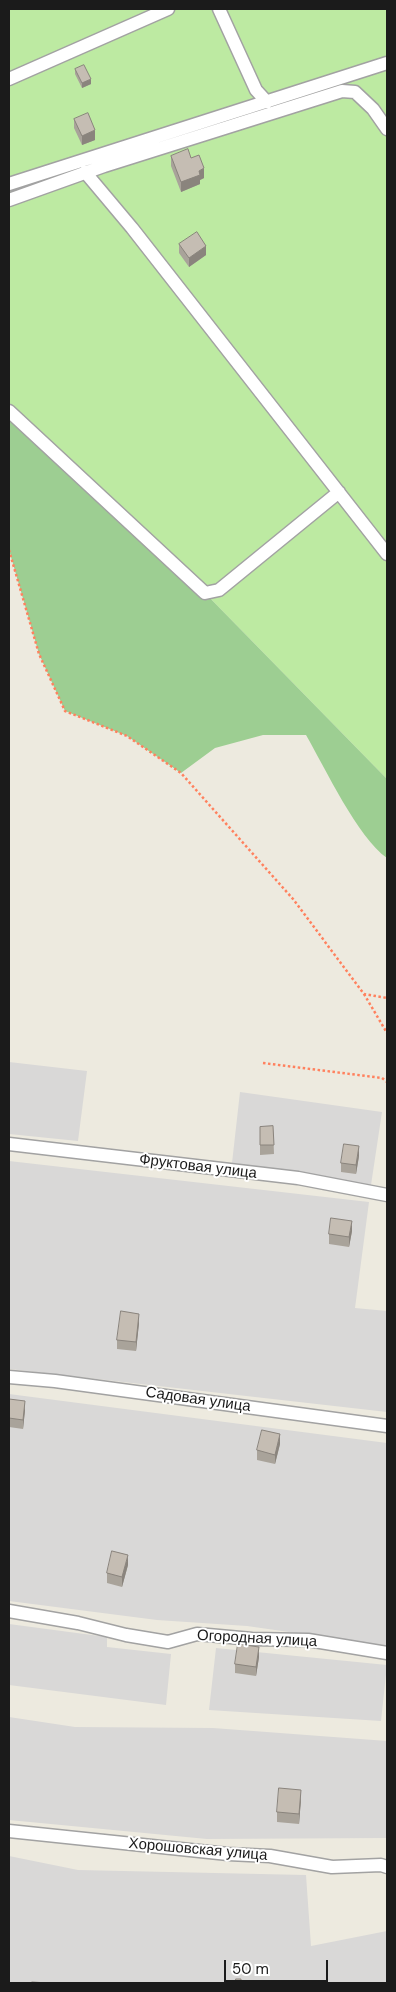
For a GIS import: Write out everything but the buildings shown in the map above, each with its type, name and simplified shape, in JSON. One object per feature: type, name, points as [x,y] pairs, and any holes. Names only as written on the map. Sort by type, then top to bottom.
[{"type":"street","points":[[9,79],[168,9]]},
{"type":"street","points":[[219,9],[256,90],[267,102]]},
{"type":"street","points":[[9,184],[387,63]]},
{"type":"street","points":[[9,200],[85,172],[342,91],[355,92],[373,109],[387,129]]},
{"type":"street","points":[[85,172],[132,228],[387,554]]},
{"type":"street","points":[[9,411],[205,592],[219,590],[339,492]]},
{"type":"street","name":"Фруктовая улица","points":[[9,1144],[298,1178],[387,1195]]},
{"type":"street","name":"Садовая улица","points":[[9,1376],[387,1426]]},
{"type":"street","name":"Огородная улица","points":[[9,1611],[168,1642],[197,1634],[252,1639],[308,1640],[387,1653]]},
{"type":"street","name":"Хорошовская улица","points":[[9,1830],[228,1854],[270,1856],[332,1867],[382,1865],[387,1867]]},
{"type":"path","points":[[9,550],[39,654],[65,711],[127,736],[181,773],[293,899],[364,994],[387,1033]]},
{"type":"path","points":[[364,994],[387,998]]},
{"type":"path","points":[[263,1063],[382,1078],[387,1082]]},
{"type":"shaded area","points":[[9,1062],[87,1071],[78,1141],[9,1134]]},
{"type":"shaded area","points":[[240,1092],[382,1112],[371,1185],[232,1163]]},
{"type":"shaded area","points":[[9,1161],[369,1202],[355,1308],[387,1311],[387,1412],[9,1369]]},
{"type":"shaded area","points":[[9,1394],[387,1443],[387,1646],[247,1626],[157,1620],[9,1601]]},
{"type":"shaded area","points":[[9,1624],[107,1637],[107,1647],[171,1654],[166,1705],[9,1685]]},
{"type":"shaded area","points":[[216,1648],[387,1665],[381,1721],[209,1710]]},
{"type":"shaded area","points":[[9,1717],[75,1727],[213,1728],[387,1741],[386,1838],[207,1839],[9,1820]]},
{"type":"shaded area","points":[[9,1856],[78,1870],[306,1875],[311,1946],[387,1931],[387,1983],[9,1983]]},
{"type":"green space","points":[[9,9],[387,9],[387,779],[205,593],[9,411]]},
{"type":"green space","points":[[9,411],[205,593],[387,779],[387,858],[365,835],[354,819],[306,735],[263,735],[215,748],[181,773],[127,736],[65,711],[39,654],[9,550]]}]
